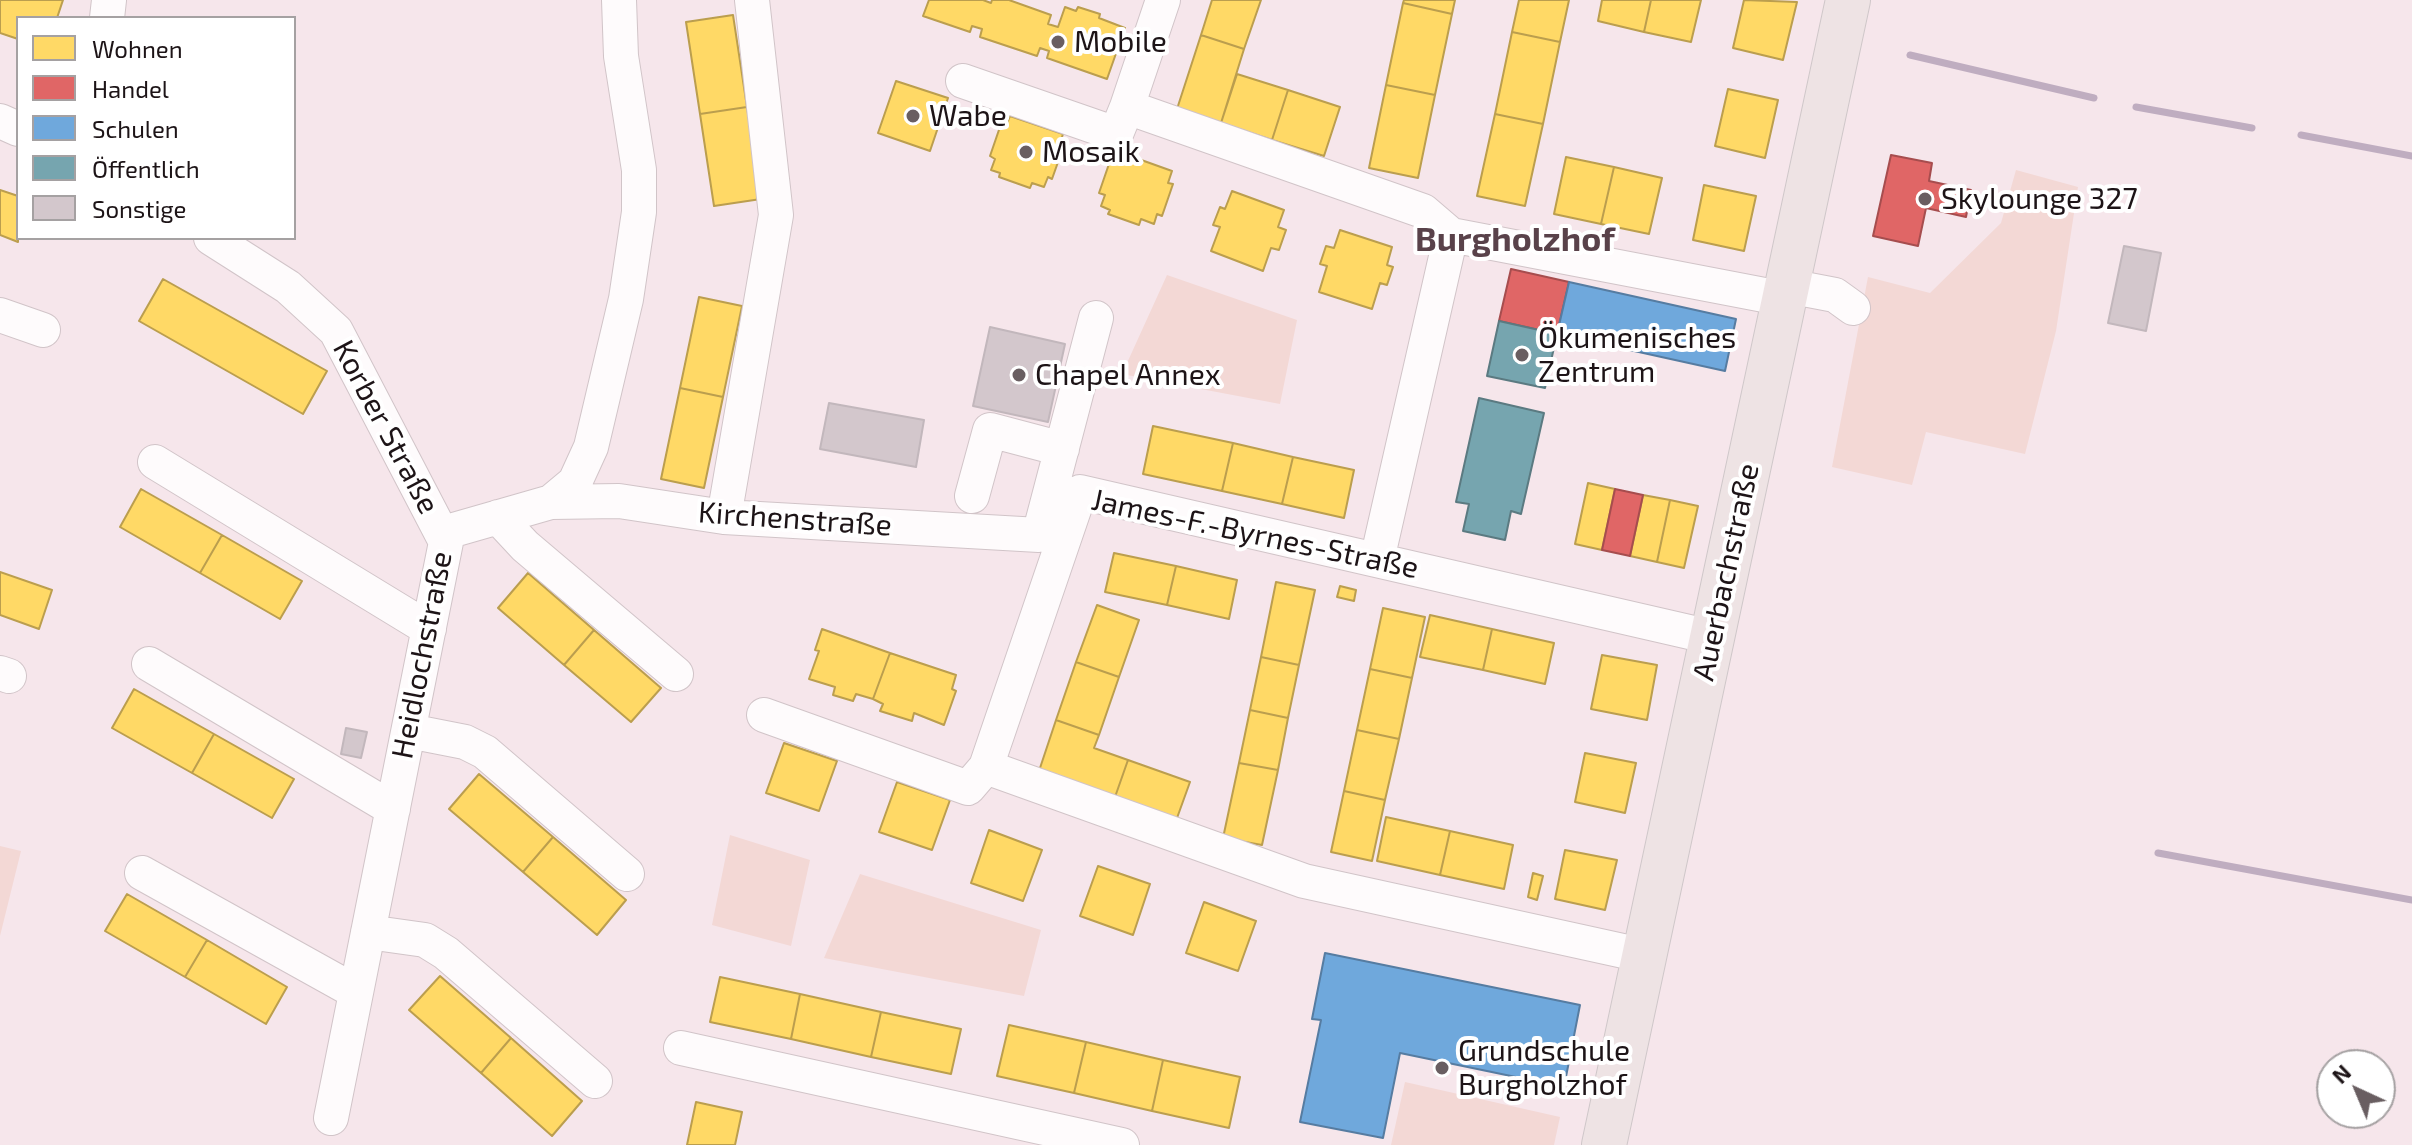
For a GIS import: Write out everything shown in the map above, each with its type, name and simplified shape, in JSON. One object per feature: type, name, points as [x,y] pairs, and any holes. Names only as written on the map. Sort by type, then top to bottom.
[{"type":"main road","name":"Auerbachstraße","points":[[1604,1145],[1848,0]]},
{"type":"street","name":"Heidlochstraße","points":[[331,1118],[446,542],[443,533],[551,502],[575,482],[591,447],[633,263],[639,212],[639,170],[621,56],[619,0]]},
{"type":"street","points":[[724,517],[776,215],[752,0]]},
{"type":"street","points":[[963,81],[1116,134],[1163,0]]},
{"type":"street","points":[[1127,107],[1423,211],[1448,246],[1787,292],[1835,295],[1853,308]]},
{"type":"street","name":"Korber Straße","points":[[214,240],[288,287],[336,331],[443,533]]},
{"type":"street","points":[[1377,560],[1448,246]]},
{"type":"street","points":[[0,315],[43,330]]},
{"type":"street","points":[[972,496],[990,430],[1062,449],[1096,318]]},
{"type":"street","name":"Kirchenstraße","points":[[551,502],[619,501],[724,517],[1039,535],[1062,449]]},
{"type":"street","points":[[155,462],[429,629]]},
{"type":"street","name":"James-F.-Byrnes-Straße","points":[[986,767],[1080,492],[1711,637]]},
{"type":"street","points":[[498,517],[525,546],[676,674]]},
{"type":"street","points":[[149,664],[393,809]]},
{"type":"street","points":[[764,715],[968,788],[986,767],[1304,881],[1646,956]]},
{"type":"street","points":[[409,731],[465,742],[485,752],[627,874]]},
{"type":"street","points":[[142,873],[356,992]]},
{"type":"street","points":[[368,932],[425,940],[446,953],[595,1081]]},
{"type":"street","points":[[681,1048],[1122,1145]]},
{"type":"shaded area","points":[[2016,170],[2078,187],[2056,331],[2025,454],[1926,432],[1912,485],[1832,467],[1868,277],[1930,293],[2001,223]]},
{"type":"shaded area","points":[[1167,275],[1297,320],[1280,404],[1122,374]]},
{"type":"shaded area","points":[[730,835],[810,860],[791,946],[712,925]]},
{"type":"shaded area","points":[[0,846],[21,851],[0,936]]},
{"type":"shaded area","points":[[860,874],[1041,930],[1024,996],[824,958]]},
{"type":"shaded area","points":[[1405,1082],[1560,1117],[1554,1145],[1391,1145]]},
{"type":"building: Wohnen","points":[[0,0],[63,0],[58,16],[16,16],[16,38],[0,33]]},
{"type":"building: Wohnen","name":"Mobile","points":[[929,0],[983,0],[991,3],[992,0],[1009,0],[1051,15],[1048,24],[1058,27],[1065,7],[1076,11],[1078,7],[1100,14],[1099,18],[1125,28],[1107,79],[1047,58],[1049,51],[1040,48],[1037,56],[980,37],[982,29],[972,26],[970,32],[923,16]]},
{"type":"building: Wohnen","points":[[1212,0],[1261,0],[1244,49],[1201,35]]},
{"type":"building: Wohnen","points":[[1404,0],[1455,0],[1452,14],[1403,3]]},
{"type":"building: Wohnen","points":[[1519,0],[1569,0],[1560,42],[1512,32]]},
{"type":"building: Wohnen","points":[[1602,0],[1651,0],[1644,32],[1598,21]]},
{"type":"building: Wohnen","points":[[1651,0],[1701,0],[1691,42],[1644,32]]},
{"type":"building: Wohnen","points":[[1744,0],[1797,2],[1783,60],[1733,48]]},
{"type":"building: Wohnen","points":[[1403,3],[1452,14],[1435,95],[1386,85]]},
{"type":"building: Wohnen","points":[[733,15],[747,107],[700,114],[686,22]]},
{"type":"building: Wohnen","points":[[1512,32],[1560,42],[1543,124],[1495,114]]},
{"type":"building: Wohnen","points":[[1201,35],[1244,49],[1221,123],[1177,109]]},
{"type":"building: Wohnen","points":[[1237,74],[1288,90],[1272,140],[1221,123]]},
{"type":"building: Wohnen","name":"Wabe","points":[[896,81],[948,98],[930,151],[878,133]]},
{"type":"building: Wohnen","points":[[1386,85],[1435,95],[1418,178],[1369,168]]},
{"type":"building: Wohnen","points":[[1728,89],[1778,100],[1765,158],[1715,146]]},
{"type":"building: Wohnen","points":[[1288,90],[1340,107],[1324,156],[1272,140]]},
{"type":"building: Wohnen","points":[[747,107],[761,199],[714,206],[700,114]]},
{"type":"building: Wohnen","points":[[1495,114],[1543,124],[1525,206],[1477,196]]},
{"type":"building: Wohnen","name":"Mosaik","points":[[1010,116],[1063,134],[1059,146],[1063,148],[1052,179],[1048,177],[1044,187],[1032,183],[1030,188],[999,177],[1000,173],[991,170],[995,159],[990,156],[1001,124],[1006,126]]},
{"type":"building: Wohnen","name":"Mosaik","points":[[1119,152],[1172,171],[1168,183],[1173,184],[1162,216],[1157,214],[1154,224],[1141,219],[1139,225],[1108,214],[1110,210],[1101,206],[1105,195],[1099,193],[1110,161],[1116,163]]},
{"type":"building: Wohnen","points":[[1566,157],[1614,167],[1601,224],[1554,214]]},
{"type":"building: Wohnen","points":[[1614,167],[1662,178],[1649,234],[1601,224]]},
{"type":"building: Wohnen","points":[[1704,185],[1756,196],[1744,251],[1693,240]]},
{"type":"building: Wohnen","points":[[0,190],[16,195],[18,242],[0,235]]},
{"type":"building: Wohnen","points":[[1232,191],[1284,210],[1278,227],[1286,230],[1279,250],[1271,248],[1263,271],[1211,251],[1220,227],[1213,225],[1220,207],[1225,209]]},
{"type":"building: Wohnen","points":[[1340,230],[1392,247],[1387,265],[1393,267],[1387,285],[1380,283],[1372,309],[1319,292],[1327,266],[1320,264],[1326,246],[1334,248]]},
{"type":"building: Wohnen","points":[[163,279],[327,371],[303,414],[139,321]]},
{"type":"building: Wohnen","points":[[699,297],[742,306],[723,397],[680,388]]},
{"type":"building: Wohnen","points":[[680,388],[723,397],[704,488],[661,479]]},
{"type":"building: Wohnen","points":[[1153,426],[1233,443],[1222,491],[1143,474]]},
{"type":"building: Wohnen","points":[[1233,443],[1293,457],[1282,504],[1222,491]]},
{"type":"building: Wohnen","points":[[1293,457],[1354,470],[1344,518],[1282,504]]},
{"type":"building: Wohnen","points":[[1588,483],[1615,489],[1602,550],[1575,544]]},
{"type":"building: Wohnen","points":[[141,489],[222,535],[200,573],[120,527]]},
{"type":"building: Wohnen","points":[[1643,495],[1670,500],[1657,562],[1630,556]]},
{"type":"building: Wohnen","points":[[1670,500],[1698,506],[1684,568],[1657,562]]},
{"type":"building: Wohnen","points":[[222,535],[302,581],[280,619],[200,573]]},
{"type":"building: Wohnen","points":[[1114,553],[1176,566],[1167,605],[1105,592]]},
{"type":"building: Wohnen","points":[[1176,566],[1237,580],[1229,619],[1167,605]]},
{"type":"building: Wohnen","points":[[0,572],[52,590],[39,629],[0,615]]},
{"type":"building: Wohnen","points":[[528,573],[594,630],[564,665],[498,608]]},
{"type":"building: Wohnen","points":[[1276,582],[1315,590],[1299,665],[1261,657]]},
{"type":"building: Wohnen","points":[[1340,586],[1356,590],[1354,601],[1337,597]]},
{"type":"building: Wohnen","points":[[1097,605],[1139,620],[1119,677],[1076,662]]},
{"type":"building: Wohnen","points":[[1383,608],[1425,617],[1412,678],[1370,669]]},
{"type":"building: Wohnen","points":[[1430,615],[1492,629],[1483,670],[1420,657]]},
{"type":"building: Wohnen","points":[[822,629],[890,653],[873,699],[856,694],[853,701],[833,695],[835,687],[809,679],[819,651],[815,650]]},
{"type":"building: Wohnen","points":[[1492,629],[1554,643],[1545,684],[1483,670]]},
{"type":"building: Wohnen","points":[[594,630],[661,688],[631,722],[564,665]]},
{"type":"building: Wohnen","points":[[890,653],[956,675],[952,689],[956,691],[944,725],[914,713],[912,721],[880,711],[883,704],[873,699]]},
{"type":"building: Wohnen","points":[[1602,655],[1657,665],[1647,720],[1591,709]]},
{"type":"building: Wohnen","points":[[1261,657],[1299,665],[1288,718],[1250,710]]},
{"type":"building: Wohnen","points":[[1076,662],[1119,677],[1099,735],[1056,720]]},
{"type":"building: Wohnen","points":[[1370,669],[1412,678],[1399,739],[1357,730]]},
{"type":"building: Wohnen","points":[[134,689],[214,734],[192,773],[112,728]]},
{"type":"building: Wohnen","points":[[1250,710],[1288,718],[1278,770],[1239,763]]},
{"type":"building: Wohnen","points":[[1056,720],[1099,735],[1094,748],[1128,760],[1115,797],[1039,771]]},
{"type":"building: Wohnen","points":[[1357,730],[1399,739],[1385,800],[1344,791]]},
{"type":"building: Wohnen","points":[[214,734],[294,779],[272,818],[192,773]]},
{"type":"building: Wohnen","points":[[784,743],[837,761],[819,811],[766,793]]},
{"type":"building: Wohnen","points":[[1585,753],[1636,763],[1625,813],[1575,802]]},
{"type":"building: Wohnen","points":[[1128,760],[1190,782],[1177,818],[1115,797]]},
{"type":"building: Wohnen","points":[[1239,763],[1278,770],[1262,845],[1223,838]]},
{"type":"building: Wohnen","points":[[479,774],[553,837],[523,872],[449,809]]},
{"type":"building: Wohnen","points":[[897,782],[950,800],[932,850],[879,832]]},
{"type":"building: Wohnen","points":[[1344,791],[1385,800],[1372,861],[1331,852]]},
{"type":"building: Wohnen","points":[[1386,817],[1450,831],[1440,875],[1377,861]]},
{"type":"building: Wohnen","points":[[989,830],[1042,850],[1023,901],[971,883]]},
{"type":"building: Wohnen","points":[[1450,831],[1513,845],[1504,889],[1440,875]]},
{"type":"building: Wohnen","points":[[553,837],[626,900],[597,935],[523,872]]},
{"type":"building: Wohnen","points":[[1565,850],[1617,860],[1605,910],[1555,899]]},
{"type":"building: Wohnen","points":[[1098,866],[1150,884],[1133,935],[1080,916]]},
{"type":"building: Wohnen","points":[[1533,873],[1543,876],[1537,900],[1528,897]]},
{"type":"building: Wohnen","points":[[127,894],[207,940],[185,977],[105,931]]},
{"type":"building: Wohnen","points":[[1204,902],[1256,921],[1238,971],[1186,953]]},
{"type":"building: Wohnen","points":[[207,940],[287,987],[266,1024],[185,977]]},
{"type":"building: Wohnen","points":[[440,976],[511,1038],[481,1073],[409,1010]]},
{"type":"building: Wohnen","points":[[720,977],[800,994],[791,1039],[710,1022]]},
{"type":"building: Wohnen","points":[[800,994],[881,1012],[871,1057],[791,1039]]},
{"type":"building: Wohnen","points":[[881,1012],[961,1029],[951,1074],[871,1057]]},
{"type":"building: Wohnen","points":[[1009,1025],[1086,1042],[1074,1093],[997,1076]]},
{"type":"building: Wohnen","points":[[511,1038],[582,1101],[552,1136],[481,1073]]},
{"type":"building: Wohnen","points":[[1086,1042],[1163,1060],[1152,1111],[1074,1093]]},
{"type":"building: Wohnen","points":[[1163,1060],[1240,1077],[1229,1128],[1152,1111]]},
{"type":"building: Wohnen","points":[[696,1102],[742,1112],[735,1145],[687,1145]]},
{"type":"building: Handel","name":"Skylounge 327","points":[[1891,155],[1932,163],[1929,181],[1971,190],[1966,217],[1926,208],[1918,246],[1873,236]]},
{"type":"building: Handel","points":[[1511,269],[1569,282],[1557,334],[1499,321]]},
{"type":"building: Handel","points":[[1615,489],[1643,495],[1630,556],[1602,550]]},
{"type":"building: Schulen","points":[[1569,282],[1736,319],[1725,371],[1557,334]]},
{"type":"building: Schulen","points":[[1325,953],[1580,1005],[1564,1087],[1400,1053],[1383,1138],[1300,1122],[1321,1020],[1312,1019]]},
{"type":"building: Öffentlich","name":"Ökumenisches Zentrum","points":[[1499,321],[1557,334],[1545,388],[1487,376]]},
{"type":"building: Öffentlich","points":[[1479,398],[1544,413],[1521,514],[1511,511],[1505,540],[1463,531],[1469,504],[1456,502]]},
{"type":"building: Sonstige","points":[[2124,246],[2161,253],[2146,331],[2108,323]]},
{"type":"building: Sonstige","name":"Chapel Annex","points":[[990,327],[1065,344],[1048,422],[973,406]]},
{"type":"building: Sonstige","points":[[829,403],[924,420],[916,467],[820,449]]},
{"type":"building: Sonstige","points":[[346,728],[367,732],[361,758],[341,754]]},
{"type":"waterway","points":[[1910,55],[2094,98]]},
{"type":"waterway","points":[[2136,107],[2252,128]]},
{"type":"waterway","points":[[2301,135],[2412,156]]},
{"type":"waterway","points":[[2158,853],[2412,900]]},
{"type":"place","name":"Mobile","points":[[1058,42]]},
{"type":"place","name":"Wabe","points":[[913,116]]},
{"type":"place","name":"Mosaik","points":[[1026,152]]},
{"type":"place","name":"Skylounge 327","points":[[1925,199]]},
{"type":"place","name":"Ökumenisches Zentrum","points":[[1522,355]]},
{"type":"place","name":"Chapel Annex","points":[[1019,375]]},
{"type":"place","name":"Grundschule Burgholzhof","points":[[1442,1068]]},
{"type":"district","name":"Burgholzhof","points":[[1515,240]]}]
